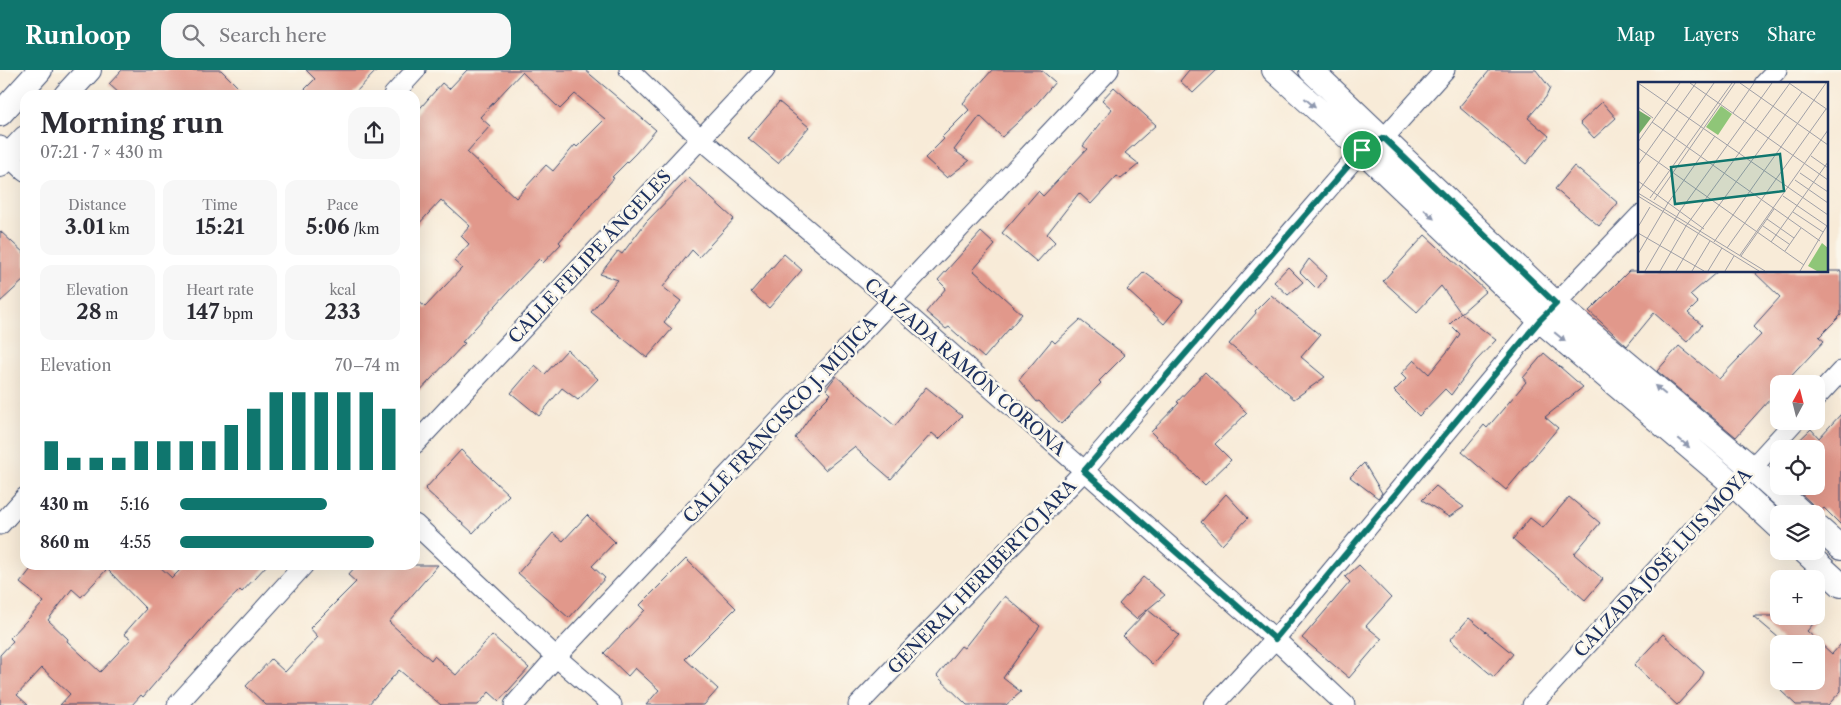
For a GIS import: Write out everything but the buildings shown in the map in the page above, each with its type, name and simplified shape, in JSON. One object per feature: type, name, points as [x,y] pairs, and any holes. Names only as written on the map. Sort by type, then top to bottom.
[{"type":"street","points":[[22,90],[40,70]]},
{"type":"street","points":[[71,90],[89,70]]},
{"type":"street","points":[[397,90],[416,70]]},
{"type":"street","name":"CALZADA RAMÓN CORONA","points":[[629,70],[701,139],[892,301],[1275,639],[1345,705]]},
{"type":"street","name":"CALLE FELIPE ÁNGELES","points":[[420,439],[765,70]]},
{"type":"street","name":"CALLE FRANCISCO J. MÚJICA","points":[[514,705],[556,657],[1109,70]]},
{"type":"street","points":[[1274,70],[1362,150],[1548,312],[1770,519]]},
{"type":"street","points":[[1311,70],[1384,138],[1548,312],[1752,468],[1793,505]]},
{"type":"street","name":"GENERAL HERIBERTO JARA","points":[[858,705],[1084,471],[1362,150],[1384,138],[1445,70]]},
{"type":"street","points":[[1766,82],[1776,70]]},
{"type":"street","points":[[0,114],[20,92]]},
{"type":"street","points":[[20,142],[3,156],[20,168]]},
{"type":"street","points":[[1214,705],[1275,639],[1548,312],[1638,217]]},
{"type":"street","points":[[1825,388],[1841,371]]},
{"type":"street","name":"CALZADA JOSÉ LUIS MOYA","points":[[1532,705],[1787,430]]},
{"type":"street","points":[[0,525],[20,503]]},
{"type":"street","points":[[420,529],[556,657],[612,705]]},
{"type":"street","points":[[1825,534],[1841,548]]},
{"type":"street","points":[[1814,560],[1841,586]]},
{"type":"street","points":[[177,705],[299,570]]},
{"type":"route","points":[[1384,138],[1556,304],[1540,320],[1275,639],[1084,471],[1362,150],[1384,138]]}]
